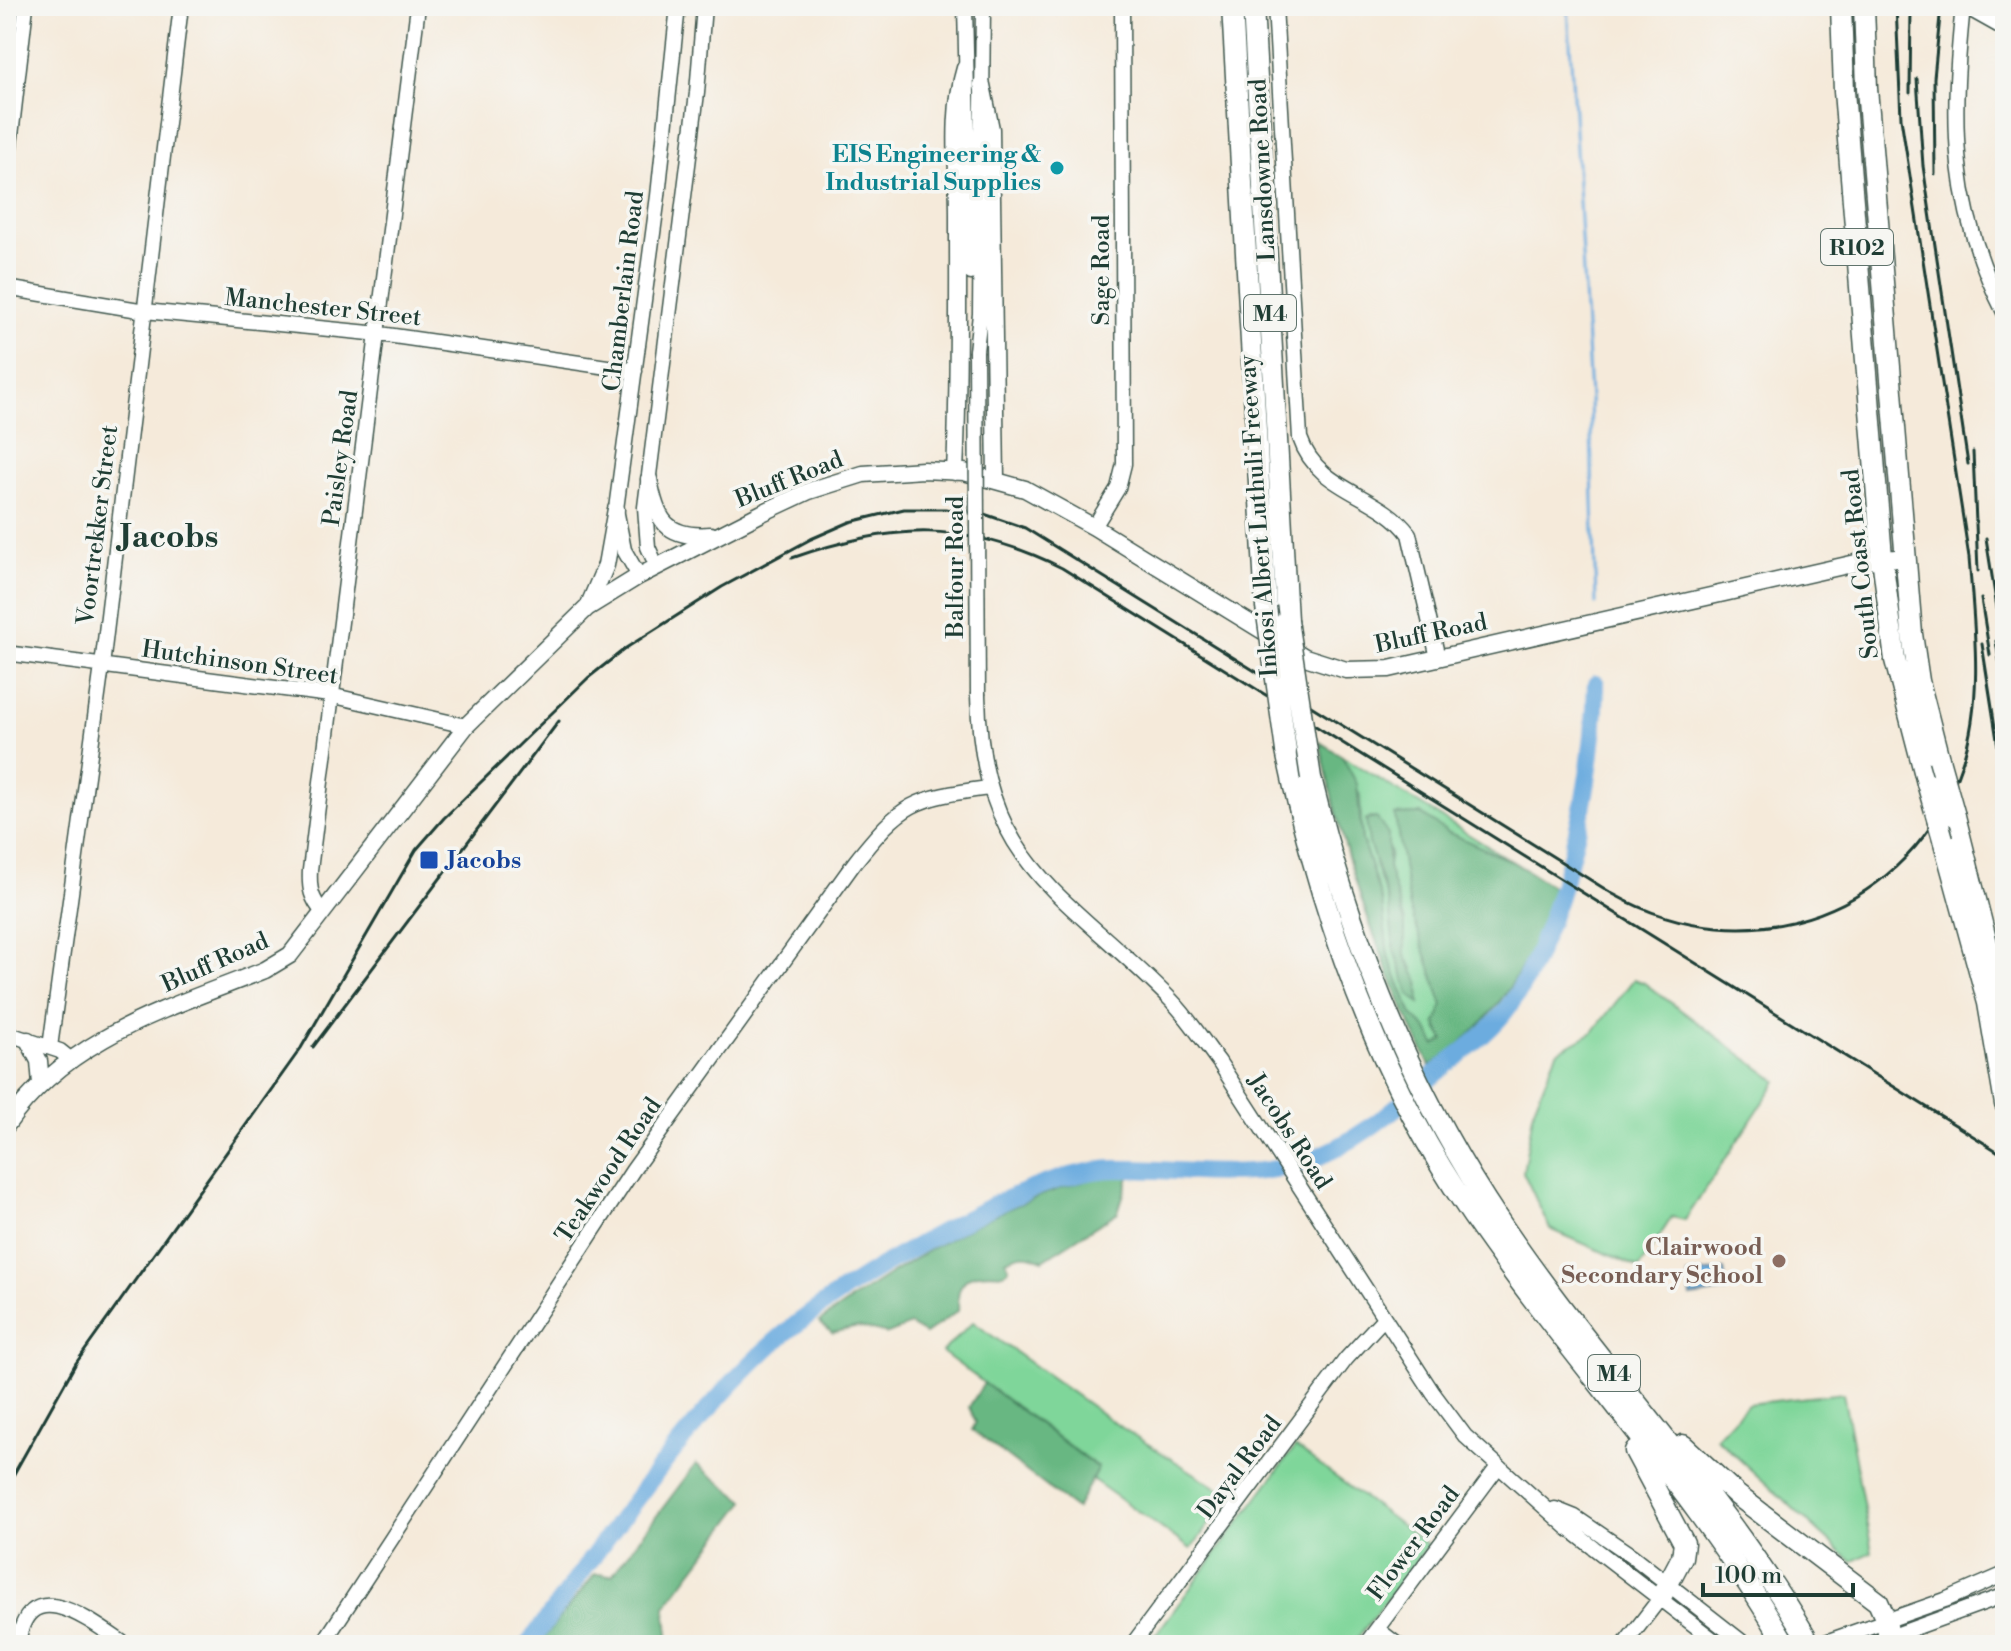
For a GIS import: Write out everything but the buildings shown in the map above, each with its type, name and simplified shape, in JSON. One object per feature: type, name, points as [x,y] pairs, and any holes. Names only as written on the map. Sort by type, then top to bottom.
[{"type":"highway","name":"Inkosi Albert Luthuli Freeway","points":[[1232,6],[1266,607],[1286,751],[1300,817],[1341,948],[1406,1081],[1437,1116],[1511,1236],[1751,1550],[1811,1645]]},
{"type":"highway","name":"Inkosi Albert Luthuli Freeway","points":[[1253,6],[1287,620],[1311,778],[1357,941],[1406,1081],[1418,1127],[1471,1213],[1735,1565],[1782,1638]]},
{"type":"highway","name":"South Coast Road","points":[[1841,6],[1844,91],[1882,557],[1895,660],[1988,1003],[2005,1104]]},
{"type":"highway","name":"South Coast Road","points":[[1864,6],[1867,99],[1915,659],[2005,1015]]},
{"type":"highway","points":[[1586,1369],[1679,1528],[1685,1551],[1664,1592]]},
{"type":"highway","points":[[1647,1413],[1737,1495],[1878,1602],[1889,1634]]},
{"type":"main road","points":[[955,472],[958,424],[957,141],[960,86],[965,68]]},
{"type":"main road","points":[[982,85],[992,143],[996,479]]},
{"type":"main road","name":"Bluff Road","points":[[6,1126],[41,1084],[70,1059],[130,1024],[279,963],[323,912],[466,726],[587,608],[639,576],[809,491],[863,474],[955,472],[996,479],[1048,500],[1305,657],[1326,666],[1378,670],[1882,557],[1906,557]]},
{"type":"main road","points":[[649,479],[656,513],[666,525],[691,537],[719,535]]},
{"type":"main road","points":[[587,608],[606,565],[616,509]]},
{"type":"main road","points":[[28,1040],[39,1061],[41,1084]]},
{"type":"street","points":[[6,179],[26,6]]},
{"type":"street","name":"Voortrekker Street","points":[[50,1047],[102,666],[181,6]]},
{"type":"street","name":"Paisley Road","points":[[323,912],[314,903],[309,886],[330,695],[380,334],[418,6]]},
{"type":"street","name":"Chamberlain Road","points":[[639,576],[624,550],[616,509],[678,6]]},
{"type":"street","name":"Chamberlain Road","points":[[657,567],[644,524],[697,93],[704,6]]},
{"type":"street","name":"Balfour Road","points":[[962,6],[966,28],[971,315],[976,348]]},
{"type":"street","name":"Balfour Road","points":[[983,6],[980,314],[976,348],[978,695],[982,759],[989,788]]},
{"type":"street","name":"Sage Road","points":[[1094,527],[1118,488],[1124,464],[1122,6]]},
{"type":"street","name":"Lansdowne Road","points":[[1275,6],[1300,438],[1313,465],[1325,476],[1396,519],[1409,534],[1438,658]]},
{"type":"street","points":[[2005,29],[1964,6],[1955,91],[1959,173],[1978,248],[2005,314]]},
{"type":"street","name":"Manchester Street","points":[[6,288],[145,311],[380,334],[635,371]]},
{"type":"street","name":"Hutchinson Street","points":[[6,653],[330,695],[466,726]]},
{"type":"street","name":"Jacobs Road","points":[[989,788],[999,818],[1030,866],[1173,1001],[1219,1062],[1449,1416],[1497,1468],[1547,1506],[1568,1528],[1746,1645]]},
{"type":"street","name":"Teakwood Road","points":[[322,1645],[633,1170],[855,862],[886,824],[904,809],[930,796],[989,788]]},
{"type":"street","points":[[6,1033],[50,1047],[70,1059]]},
{"type":"street","name":"Dayal Road","points":[[1132,1645],[1346,1359],[1384,1318]]},
{"type":"street","name":"Flower Road","points":[[1365,1645],[1497,1468]]},
{"type":"street","points":[[1868,1645],[2005,1574]]},
{"type":"street","points":[[1624,1645],[1664,1592]]},
{"type":"street","name":"Jacobs Road","points":[[1664,1592],[1720,1645]]},
{"type":"street","points":[[1817,1645],[1889,1634],[2005,1595]]},
{"type":"street","points":[[18,1645],[25,1620],[33,1612],[52,1605],[74,1611],[126,1645]]},
{"type":"street","points":[[1377,1629],[1398,1645]]},
{"type":"green space","points":[[1320,742],[1342,756],[1357,784],[1362,840],[1382,902],[1388,956],[1412,1015],[1428,1030],[1435,1045],[1444,1040],[1436,1024],[1443,1005],[1410,908],[1395,815],[1421,814],[1447,832],[1513,862],[1558,890],[1535,942],[1509,989],[1475,1030],[1430,1066],[1394,987],[1364,907],[1339,826]]},
{"type":"green space","points":[[1342,756],[1513,862],[1447,832],[1421,814],[1395,815],[1410,908],[1443,1005],[1437,1029],[1445,1040],[1439,1046],[1434,1045],[1428,1030],[1412,1015],[1388,956],[1382,902],[1362,839],[1360,795]],"holes":[[[1370,818],[1377,818],[1390,852],[1388,867],[1405,923],[1405,956],[1413,968],[1410,995],[1394,950],[1389,904],[1375,865]]]},
{"type":"green space","points":[[1377,818],[1388,835],[1388,867],[1405,923],[1405,956],[1419,982],[1420,1003],[1410,995],[1394,950],[1389,904],[1369,843],[1366,820]]},
{"type":"green space","points":[[1634,979],[1644,983],[1777,1081],[1685,1220],[1672,1217],[1639,1268],[1550,1229],[1523,1172],[1534,1108],[1557,1052],[1593,1032]]},
{"type":"green space","points":[[1100,1177],[1129,1177],[1118,1212],[1043,1260],[1029,1255],[1016,1256],[1006,1260],[1009,1269],[1004,1274],[978,1274],[966,1279],[959,1291],[958,1311],[925,1334],[910,1325],[888,1334],[858,1327],[832,1333],[819,1322],[953,1236],[1025,1202]]},
{"type":"green space","points":[[973,1322],[1113,1422],[1230,1496],[1191,1549],[1092,1479],[1098,1467],[942,1352]]},
{"type":"green space","points":[[984,1383],[1098,1468],[1076,1509],[972,1430],[976,1422],[969,1407]]},
{"type":"green space","points":[[1843,1393],[1872,1552],[1852,1562],[1716,1438],[1748,1404]]},
{"type":"green space","points":[[1295,1447],[1428,1545],[1352,1645],[1148,1645]]},
{"type":"green space","points":[[696,1464],[745,1501],[665,1607],[669,1642],[538,1645],[595,1574],[612,1575]]},
{"type":"water","points":[[1724,1270],[1727,1291],[1691,1297],[1688,1275]]},
{"type":"waterway","points":[[1568,6],[1590,397],[1596,604]]},
{"type":"waterway","points":[[528,1645],[663,1463],[722,1394],[790,1329],[855,1283],[989,1207],[1067,1177],[1117,1169],[1235,1173],[1281,1168],[1322,1155],[1355,1138],[1385,1116],[1481,1036],[1501,1017],[1522,986],[1560,892],[1583,804],[1592,745],[1596,684]]},
{"type":"railway","points":[[1896,6],[1901,118],[1969,557]]},
{"type":"railway","points":[[1910,93],[1911,6]]},
{"type":"railway","points":[[1935,174],[1934,78],[1941,6]]},
{"type":"railway","points":[[1917,79],[1923,166],[1968,464]]},
{"type":"railway","points":[[1973,452],[1978,571]]},
{"type":"railway","points":[[6,1488],[76,1363],[301,1048],[416,850],[444,818],[588,678],[626,648],[722,587],[811,539],[850,522],[904,509],[945,509],[984,514],[1025,528],[1613,894],[1665,917],[1718,927],[1770,926],[1820,914],[1865,891],[1906,858],[1938,815],[1962,763],[1973,714],[1976,661],[1969,558]]},
{"type":"railway","points":[[792,558],[863,538],[928,532],[993,541],[1062,568],[2005,1156]]},
{"type":"railway","points":[[1986,538],[2004,652]]},
{"type":"railway","points":[[1981,599],[1990,655]]},
{"type":"railway","points":[[1996,641],[2005,697]]},
{"type":"railway","points":[[1982,644],[2005,791]]},
{"type":"railway","points":[[313,1047],[559,721]]},
{"type":"place","name":"EIS Engineering & Industrial Supplies","points":[[1057,168]]},
{"type":"place","name":"Jacobs","points":[[429,860]]},
{"type":"place","name":"Clairwood Secondary School","points":[[1779,1261]]},
{"type":"district","name":"Jacobs","points":[[169,536]]}]
